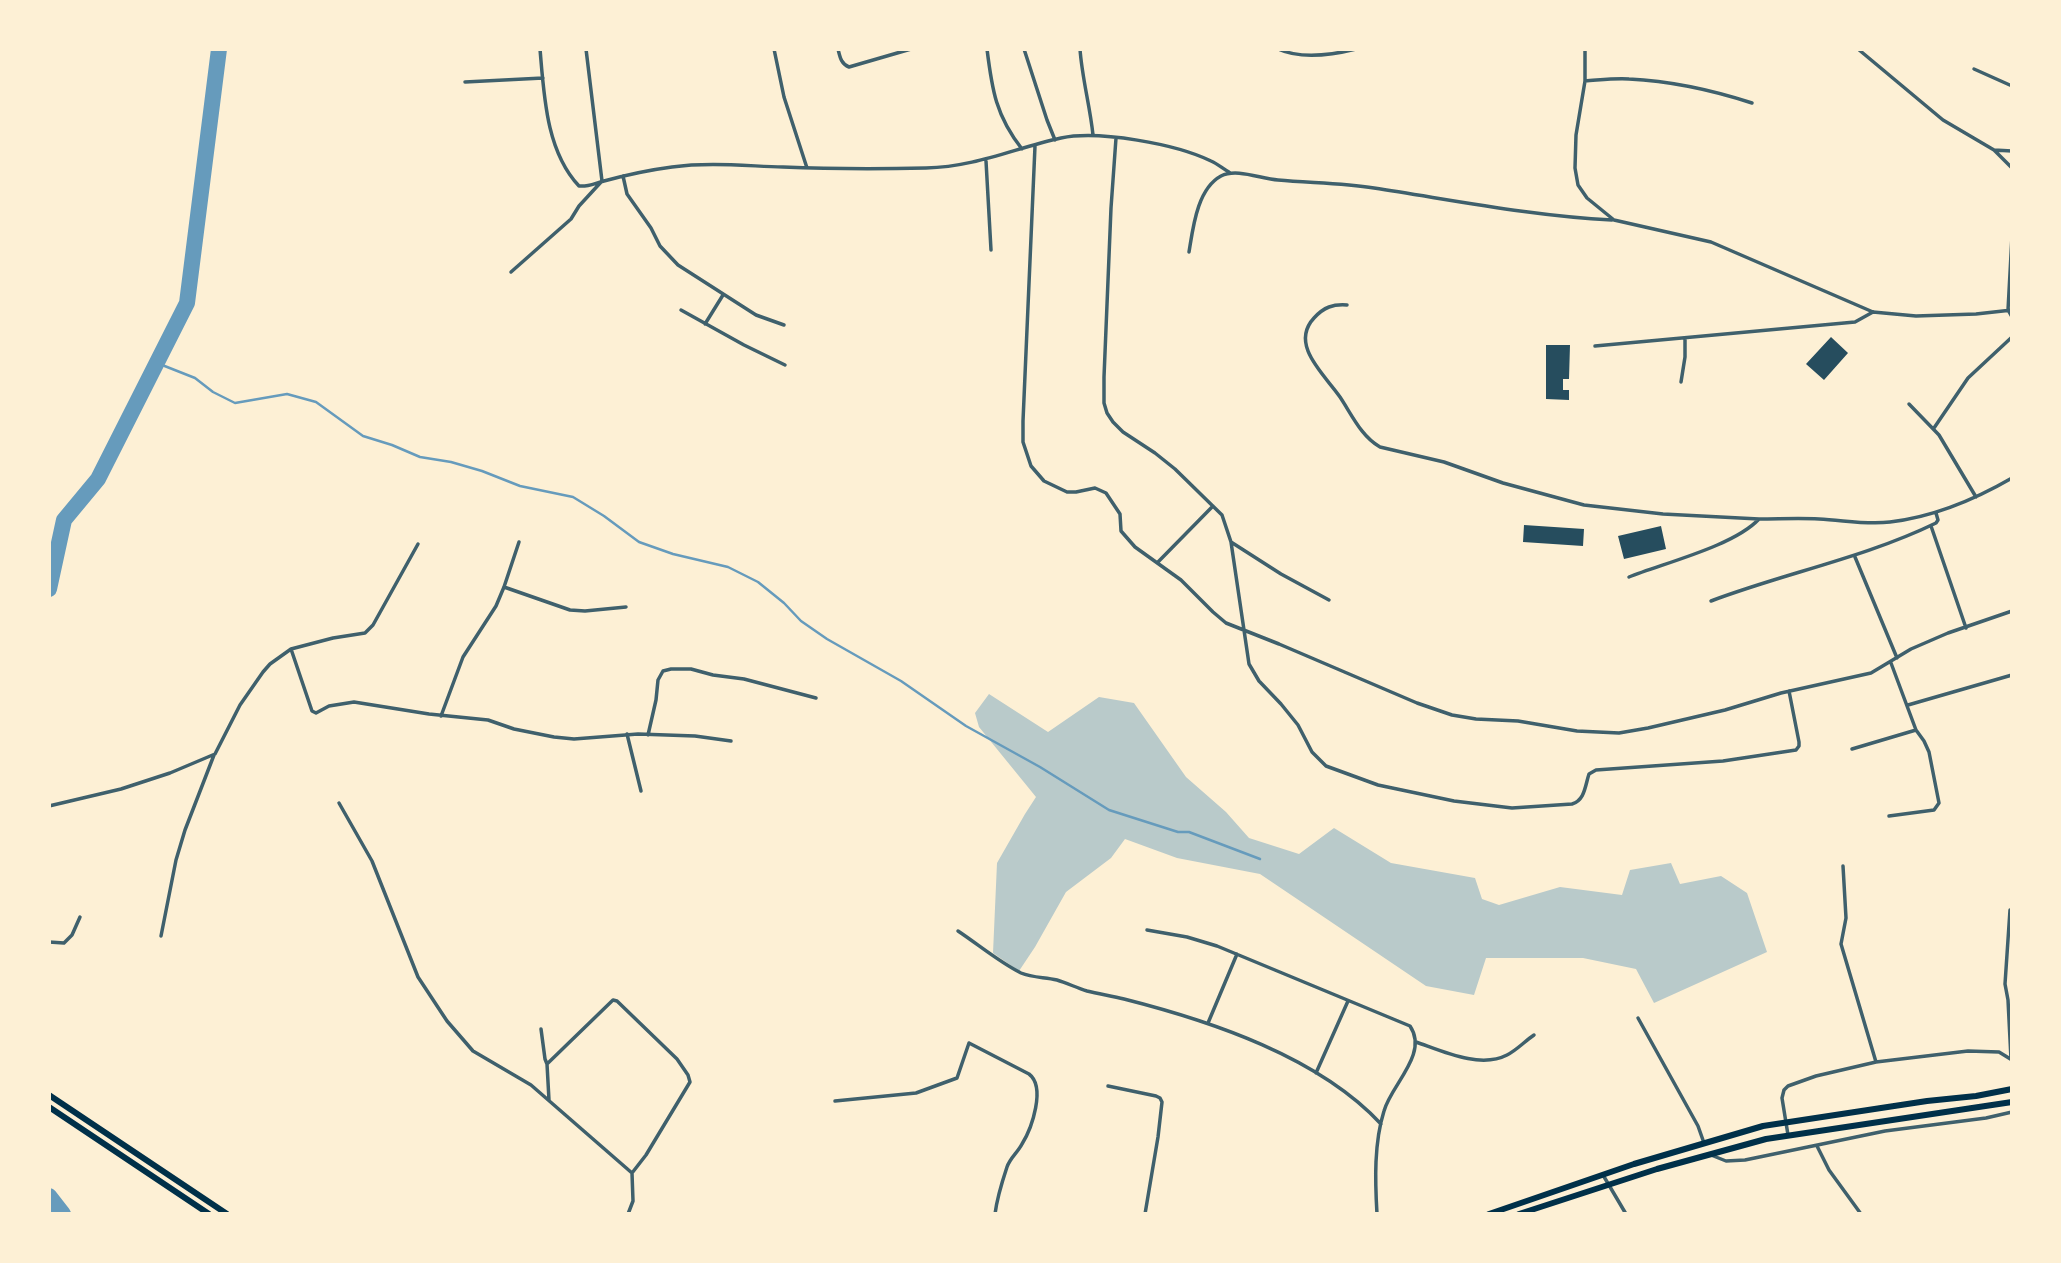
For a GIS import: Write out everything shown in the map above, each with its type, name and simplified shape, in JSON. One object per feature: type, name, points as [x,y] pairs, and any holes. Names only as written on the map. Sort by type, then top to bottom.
[{"type":"highway","points":[[1489,1214],[1603,1175],[1763,1126],[1927,1101],[1976,1097],[2012,1089]]},
{"type":"highway","points":[[49,1095],[228,1214]]},
{"type":"highway","points":[[1976,1097],[1978,1108]]},
{"type":"highway","points":[[1519,1214],[1710,1154],[1788,1135],[2012,1102]]},
{"type":"highway","points":[[49,1107],[209,1214]]},
{"type":"highway","points":[[142,1169],[148,1161]]},
{"type":"street","points":[[540,49],[553,144],[570,177],[579,186],[587,187],[602,181],[670,167],[730,163],[807,168],[930,168],[986,161],[1055,140],[1093,135],[1188,153],[1213,161],[1229,172],[1276,180],[1374,188],[1549,216],[1614,220],[1711,242],[1873,312],[1916,316],[2010,310]]},
{"type":"street","points":[[511,272],[571,219],[602,181],[586,49]]},
{"type":"street","points":[[774,49],[784,97],[807,168]]},
{"type":"street","points":[[838,49],[841,60],[849,67],[911,49]]},
{"type":"street","points":[[987,49],[999,112],[1022,149]]},
{"type":"street","points":[[1024,49],[1055,140]]},
{"type":"street","points":[[1080,49],[1093,135]]},
{"type":"street","points":[[1278,49],[1303,55],[1326,55],[1356,49]]},
{"type":"street","points":[[1585,49],[1586,81],[1576,135],[1575,168],[1578,185],[1587,198],[1614,220]]},
{"type":"street","points":[[1858,49],[1925,106],[1994,150],[2012,168]]},
{"type":"street","points":[[1974,69],[2012,86]]},
{"type":"street","points":[[465,82],[543,78]]},
{"type":"street","points":[[1586,81],[1627,78],[1673,83],[1752,103]]},
{"type":"street","points":[[1116,138],[1104,377],[1104,403],[1107,414],[1124,432],[1175,469],[1222,515],[1231,542],[1249,664],[1259,681],[1298,725],[1312,752],[1326,766],[1378,785],[1454,801],[1512,808],[1572,804],[1582,797],[1588,777],[1596,770],[1678,765],[1793,752],[1799,746],[1789,691]]},
{"type":"street","points":[[1035,146],[1023,442],[1031,466],[1044,481],[1067,492],[1095,488],[1102,490],[1120,514],[1121,531],[1135,547],[1181,580],[1219,618],[1235,628],[1452,715],[1518,721],[1577,731],[1619,733],[1648,729],[1789,691],[1877,671],[1910,649],[2012,611]]},
{"type":"street","points":[[1994,150],[2012,151]]},
{"type":"street","points":[[986,161],[991,250]]},
{"type":"street","points":[[1189,252],[1205,193],[1212,182],[1229,172]]},
{"type":"street","points":[[623,176],[627,194],[660,246],[678,265],[756,315],[784,325]]},
{"type":"street","points":[[2012,236],[2012,317]]},
{"type":"street","points":[[705,324],[723,295]]},
{"type":"street","points":[[1347,305],[1335,304],[1321,310],[1307,328],[1305,340],[1312,360],[1371,442],[1380,447],[1444,462],[1503,483],[1584,505],[1663,514],[1872,523],[1936,513],[1976,497],[2012,478]]},
{"type":"street","points":[[681,310],[785,365]]},
{"type":"street","points":[[1595,346],[1855,322],[1873,312]]},
{"type":"street","points":[[1934,428],[1968,378],[2012,337]]},
{"type":"street","points":[[1681,382],[1685,338]]},
{"type":"street","points":[[1909,404],[1934,428],[1976,497]]},
{"type":"street","points":[[1157,562],[1213,506]]},
{"type":"street","points":[[1711,601],[1855,556],[1931,526],[1937,522],[1936,513]]},
{"type":"street","points":[[1629,577],[1708,548],[1748,529],[1759,519]]},
{"type":"street","points":[[1931,526],[1965,628]]},
{"type":"street","points":[[441,716],[463,657],[496,606],[519,542]]},
{"type":"street","points":[[1231,542],[1329,600]]},
{"type":"street","points":[[162,936],[185,830],[215,754],[234,715],[262,672],[290,649],[365,633],[373,625],[418,544]]},
{"type":"street","points":[[1855,556],[1897,658]]},
{"type":"street","points":[[504,587],[570,610],[626,607]]},
{"type":"street","points":[[290,649],[312,711],[316,713],[329,706],[354,702],[441,716],[488,720],[514,729],[554,737],[648,734],[731,741]]},
{"type":"street","points":[[1889,816],[1934,810],[1939,803],[1929,752],[1916,730],[1891,663]]},
{"type":"street","points":[[648,734],[659,680],[663,671],[671,669],[691,669],[744,679],[816,698]]},
{"type":"street","points":[[1908,705],[2012,675]]},
{"type":"street","points":[[1852,749],[1916,730]]},
{"type":"street","points":[[626,734],[641,791]]},
{"type":"street","points":[[49,806],[121,789],[170,773],[215,754]]},
{"type":"street","points":[[339,803],[372,862],[418,977],[447,1021],[473,1051],[523,1080],[632,1173]]},
{"type":"street","points":[[1843,866],[1846,918],[1841,944],[1876,1062]]},
{"type":"street","points":[[2010,910],[2005,984],[2011,1059]]},
{"type":"street","points":[[49,942],[64,943],[72,936],[80,917]]},
{"type":"street","points":[[1147,930],[1187,937],[1237,954],[1410,1026],[1416,1042],[1407,1069],[1389,1097],[1381,1124],[1376,1165],[1377,1214]]},
{"type":"street","points":[[958,931],[1027,975],[1149,1006],[1208,1024],[1259,1044],[1317,1073],[1355,1098],[1381,1124]]},
{"type":"street","points":[[1208,1024],[1237,954]]},
{"type":"street","points":[[547,1064],[613,1000],[677,1059],[688,1075],[690,1082],[632,1173],[633,1201],[628,1214]]},
{"type":"street","points":[[1317,1073],[1348,1001]]},
{"type":"street","points":[[1638,1018],[1698,1126],[1704,1143]]},
{"type":"street","points":[[541,1029],[549,1101]]},
{"type":"street","points":[[1416,1042],[1451,1054],[1494,1059],[1507,1055],[1534,1035]]},
{"type":"street","points":[[835,1101],[916,1093],[957,1078],[969,1043],[1029,1073],[1037,1086],[1034,1111],[1022,1145],[1007,1167],[995,1214]]},
{"type":"street","points":[[1788,1135],[1782,1098],[1788,1086],[1836,1070],[1876,1062],[1968,1051],[1999,1052],[2011,1059]]},
{"type":"street","points":[[1108,1086],[1156,1096],[1162,1102],[1145,1214]]},
{"type":"street","points":[[1710,1154],[1726,1161],[1745,1160],[1885,1131],[2012,1112]]},
{"type":"street","points":[[1817,1146],[1829,1170],[1861,1214]]},
{"type":"street","points":[[1603,1175],[1626,1214]]},
{"type":"street","points":[[1408,1214],[1422,1214]]},
{"type":"shaded area","points":[[989,694],[1048,732],[1099,697],[1134,703],[1186,777],[1226,812],[1249,838],[1299,854],[1334,828],[1391,863],[1475,878],[1482,899],[1499,905],[1560,887],[1622,895],[1630,870],[1671,863],[1680,884],[1721,876],[1747,893],[1767,952],[1654,1003],[1636,969],[1583,958],[1486,958],[1474,995],[1426,986],[1260,874],[1177,858],[1125,839],[1111,858],[1066,892],[1019,971],[993,953],[997,863],[1036,797],[979,727],[975,713]]},
{"type":"building","points":[[1831,337],[1848,353],[1824,380],[1806,364]]},
{"type":"building","points":[[1546,345],[1570,345],[1569,379],[1563,379],[1563,390],[1569,390],[1569,400],[1546,399]]},
{"type":"building","points":[[1524,525],[1584,529],[1583,546],[1523,542]]},
{"type":"building","points":[[1661,526],[1666,549],[1624,559],[1618,536]]},
{"type":"waterway","points":[[49,589],[64,520],[98,479],[187,303],[219,49]]},
{"type":"waterway","points":[[157,363],[195,378],[213,392],[235,403],[287,394],[316,402],[363,436],[420,457],[451,462],[520,486],[573,497],[639,542],[673,554],[728,567],[758,582],[801,621],[827,639],[901,681],[966,726],[1040,767],[1109,810],[1178,832],[1189,832],[1260,859]]},
{"type":"waterway","points":[[49,1196],[63,1214]]}]
